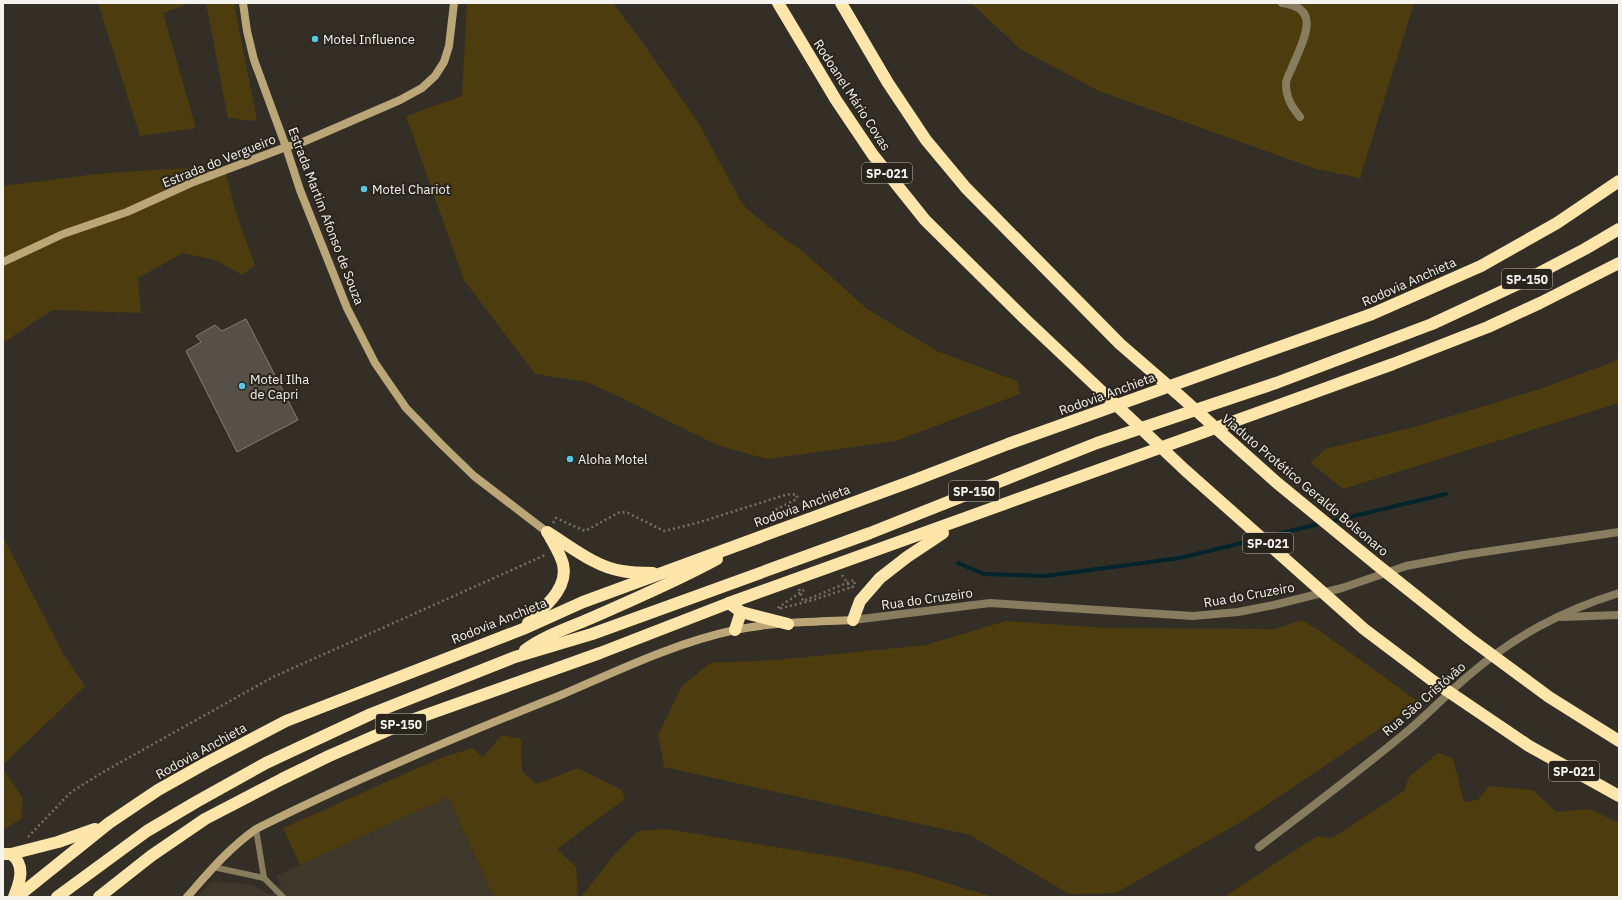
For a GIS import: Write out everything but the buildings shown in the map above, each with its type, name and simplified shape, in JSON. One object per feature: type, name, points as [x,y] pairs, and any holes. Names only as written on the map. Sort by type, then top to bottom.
[{"type":"highway","name":"Rodoanel Mário Covas","points":[[778,3],[836,100],[873,155],[925,220],[1025,319],[1185,470],[1364,629],[1433,681],[1529,746],[1619,796]]},
{"type":"highway","name":"Viaduto Protético Geraldo Bolsonaro","points":[[841,3],[888,83],[926,140],[966,188],[1055,280],[1120,344],[1276,482],[1469,638],[1549,698],[1619,741]]},
{"type":"highway","name":"Rodovia Anchieta","points":[[15,897],[109,823],[158,790],[206,762],[286,721],[395,677],[522,629],[582,602],[1015,442],[1372,314],[1481,266],[1557,223],[1619,181]]},
{"type":"highway","name":"SP-150","points":[[57,897],[147,831],[196,802],[266,764],[371,714],[515,657],[592,634],[870,533],[1097,443],[1276,383],[1425,327],[1520,283],[1585,249],[1619,229]]},
{"type":"highway","name":"SP-150","points":[[99,897],[163,847],[205,819],[328,756],[408,721],[600,653],[729,603],[1393,364],[1501,321],[1547,300],[1619,263]]},
{"type":"highway","points":[[853,620],[860,601],[880,578],[930,541],[974,515]]},
{"type":"highway","points":[[547,532],[592,560],[608,567],[621,571],[638,573],[664,572]]},
{"type":"highway","points":[[522,629],[559,590],[563,580],[564,565],[547,532]]},
{"type":"highway","points":[[515,657],[540,641],[690,573],[723,556],[735,545]]},
{"type":"highway","points":[[729,603],[741,612],[788,624]]},
{"type":"highway","points":[[735,630],[741,612]]},
{"type":"highway","points":[[7,854],[58,842],[109,823]]},
{"type":"highway","points":[[7,854],[16,858],[20,866],[20,883],[15,897]]},
{"type":"street","name":"Estrada Martim Afonso de Souza","points":[[243,3],[247,31],[254,60],[300,190],[347,308],[375,363],[406,408],[441,444],[474,476],[547,532]]},
{"type":"street","name":"Estrada do Vergueiro","points":[[3,262],[63,234],[127,212],[191,184],[286,147],[303,142],[400,100],[422,88],[435,76],[444,62],[449,46],[454,3]]},
{"type":"street","points":[[1282,3],[1292,4],[1301,9],[1307,18],[1308,29],[1286,82],[1287,96],[1292,107],[1300,116]]},
{"type":"street","name":"Rua do Cruzeiro","points":[[853,620],[990,602],[1194,616],[1238,612],[1274,606],[1342,588],[1406,566],[1464,555],[1619,532]]},
{"type":"street","name":"Rua São Cristóvão","points":[[1259,847],[1410,729],[1469,675],[1523,635],[1556,617],[1596,600],[1619,593]]},
{"type":"street","points":[[1556,617],[1619,615]]},
{"type":"street","points":[[187,897],[213,867],[240,840],[256,829],[371,774],[458,737],[683,645],[735,630],[788,624],[853,620]]},
{"type":"lane","points":[[256,829],[264,878]]},
{"type":"lane","points":[[213,867],[264,878],[283,897]]},
{"type":"path","points":[[27,837],[71,792],[105,771],[273,677],[543,556],[550,548],[547,532],[556,518],[585,531],[620,512],[628,513],[664,531],[697,523],[785,495],[797,495],[797,499],[771,512]]},
{"type":"path","points":[[803,601],[854,580],[855,583],[855,586],[813,600],[778,609],[807,588]]},
{"type":"shaded area","points":[[98,3],[190,3],[163,13],[196,128],[140,136]]},
{"type":"shaded area","points":[[206,3],[234,3],[257,121],[228,118]]},
{"type":"shaded area","points":[[467,3],[613,3],[643,43],[699,124],[743,205],[770,228],[806,254],[867,309],[937,351],[1017,381],[1020,394],[896,441],[767,459],[717,445],[587,382],[535,374],[464,280],[406,116],[462,96]]},
{"type":"shaded area","points":[[971,3],[1414,3],[1360,178],[1316,169],[1099,91],[1020,49]]},
{"type":"shaded area","points":[[224,166],[236,213],[255,265],[242,275],[215,260],[183,253],[138,278],[141,313],[52,310],[3,343],[3,186],[106,173]]},
{"type":"shaded area","points":[[1619,358],[1619,403],[1343,489],[1311,463],[1325,449],[1418,426],[1540,389],[1613,362]]},
{"type":"shaded area","points":[[3,537],[64,655],[85,686],[3,765]]},
{"type":"shaded area","points":[[1301,620],[1320,631],[1419,702],[1246,819],[1116,893],[1069,894],[970,835],[664,767],[658,735],[682,686],[710,663],[776,660],[926,645],[1006,621],[1107,628],[1275,629]]},
{"type":"shaded area","points":[[502,735],[521,739],[522,771],[536,784],[578,768],[622,790],[625,799],[557,849],[576,867],[578,897],[494,897],[448,797],[300,865],[283,828],[438,759],[472,748],[483,757]]},
{"type":"shaded area","points":[[1438,753],[1453,758],[1464,802],[1478,800],[1489,786],[1533,790],[1556,812],[1590,809],[1619,823],[1619,897],[1224,897],[1317,836],[1332,838],[1404,791],[1409,777]]},
{"type":"shaded area","points":[[3,769],[23,798],[21,819],[3,830]]},
{"type":"shaded area","points":[[448,797],[494,897],[198,897],[211,882],[251,884],[270,895],[281,884],[276,876]]},
{"type":"shaded area","points":[[667,829],[843,858],[911,872],[993,897],[581,897],[614,855],[638,831]]},
{"type":"waterway","points":[[1329,522],[1446,494]]},
{"type":"waterway","points":[[1265,537],[1323,523]]},
{"type":"waterway","points":[[958,563],[984,574],[1045,576],[1180,558],[1258,539]]},
{"type":"place","name":"Motel Influence","points":[[315,39]]},
{"type":"place","name":"Motel Chariot","points":[[364,189]]},
{"type":"place","name":"Motel Ilha de Capri","points":[[242,386]]},
{"type":"place","name":"Aloha Motel","points":[[570,459]]}]
